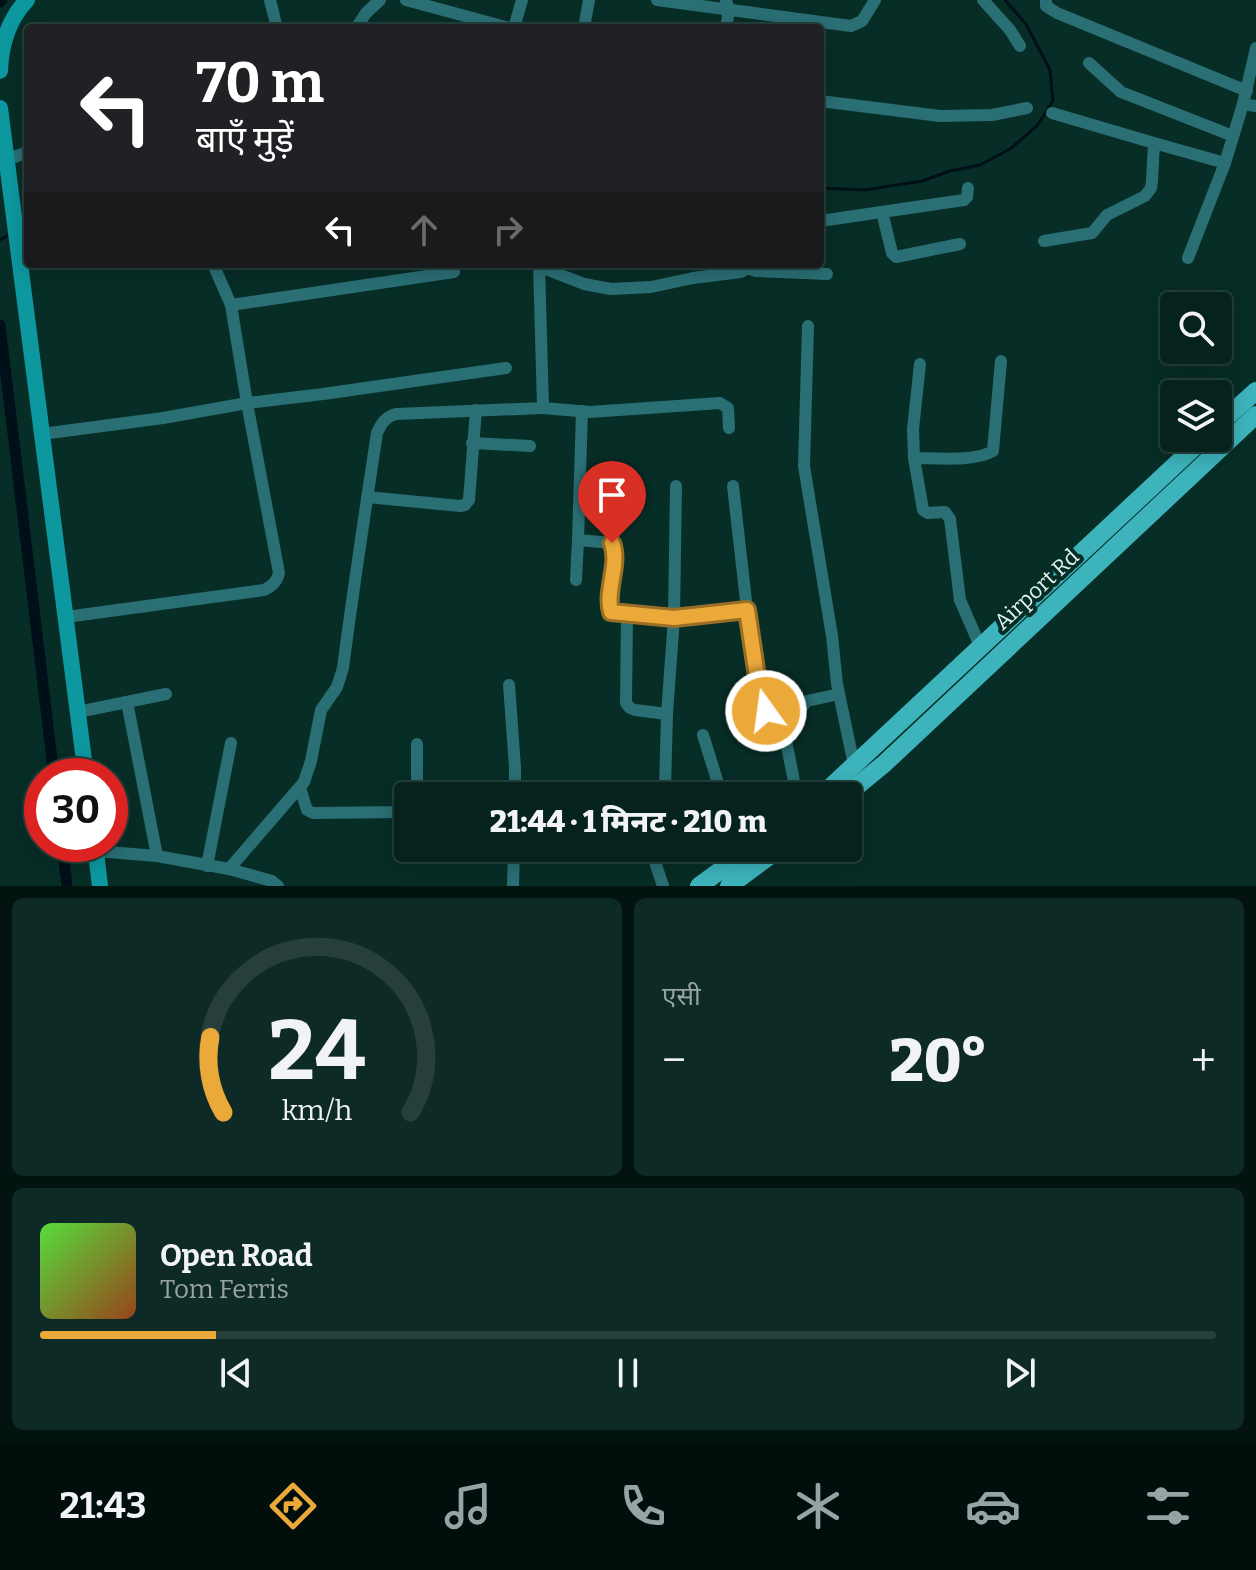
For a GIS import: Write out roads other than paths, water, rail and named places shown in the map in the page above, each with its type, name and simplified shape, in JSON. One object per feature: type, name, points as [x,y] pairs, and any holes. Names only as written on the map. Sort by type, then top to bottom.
[{"type":"main road","points":[[1232,412],[1256,391]]},
{"type":"main road","name":"Airport Rd","points":[[862,782],[1256,415]]},
{"type":"main road","points":[[836,782],[1189,452]]},
{"type":"main road","points":[[699,886],[728,862]]},
{"type":"main road","points":[[729,886],[761,862]]},
{"type":"street","points":[[0,71],[0,55],[8,28],[15,13],[27,0]]},
{"type":"street","points":[[270,0],[276,24]]},
{"type":"street","points":[[359,24],[380,0]]},
{"type":"street","points":[[406,0],[497,24]]},
{"type":"street","points":[[513,24],[522,0]]},
{"type":"street","points":[[585,24],[589,0]]},
{"type":"street","points":[[657,0],[727,5],[762,14],[851,26],[862,21],[875,0]]},
{"type":"street","points":[[762,14],[769,0]]},
{"type":"street","points":[[983,0],[1020,46]]},
{"type":"street","points":[[1042,2],[1057,13],[1247,91]]},
{"type":"street","points":[[1188,258],[1233,136],[1250,105],[1247,91],[1256,48]]},
{"type":"street","points":[[1089,63],[1121,92],[1233,136]]},
{"type":"street","points":[[824,102],[940,116],[992,115],[1027,108]]},
{"type":"street","points":[[0,108],[6,194],[16,241],[84,758]]},
{"type":"street","points":[[1052,113],[1225,163]]},
{"type":"street","points":[[1044,241],[1092,233],[1107,215],[1145,196],[1151,188],[1154,143]]},
{"type":"street","points":[[6,160],[24,153]]},
{"type":"street","points":[[824,220],[964,200],[968,188]]},
{"type":"street","points":[[882,212],[892,253],[896,257],[960,244]]},
{"type":"street","points":[[66,617],[254,592],[272,586],[277,579],[279,573],[231,305],[215,268]]},
{"type":"street","points":[[538,268],[543,408]]},
{"type":"street","points":[[546,268],[597,288],[628,289],[741,272],[745,268]]},
{"type":"street","points":[[751,268],[756,271],[827,274]]},
{"type":"street","points":[[231,305],[454,272]]},
{"type":"street","points":[[808,326],[804,466],[839,694],[854,765]]},
{"type":"street","points":[[914,458],[979,456],[993,451],[1001,361]]},
{"type":"street","points":[[920,364],[913,429],[914,458],[923,510],[928,513],[945,512],[950,519],[960,600],[980,646]]},
{"type":"street","points":[[42,434],[506,368]]},
{"type":"street","points":[[229,869],[300,788],[307,775],[321,710],[337,687],[343,668],[377,433],[389,416],[476,410],[543,408],[582,411],[720,403],[728,408],[729,428]]},
{"type":"street","points":[[367,497],[465,505],[469,500],[476,410]]},
{"type":"street","points":[[576,580],[582,411]]},
{"type":"street","points":[[472,443],[530,446]]},
{"type":"street","points":[[665,782],[674,618],[676,486]]},
{"type":"street","points":[[733,486],[761,703],[766,711],[779,712],[801,708],[807,701],[839,694]]},
{"type":"street","points":[[578,540],[607,541],[614,545],[609,609],[614,613],[674,618],[747,610]]},
{"type":"street","points":[[627,615],[626,703],[635,710],[667,714]]},
{"type":"street","points":[[509,685],[515,782]]},
{"type":"street","points":[[78,712],[166,694]]},
{"type":"street","points":[[127,702],[157,856]]},
{"type":"street","points":[[779,712],[794,782]]},
{"type":"street","points":[[703,735],[718,782]]},
{"type":"street","points":[[207,866],[231,743]]},
{"type":"street","points":[[417,744],[417,782]]},
{"type":"street","points":[[300,788],[307,810],[313,813],[394,812]]},
{"type":"street","points":[[128,852],[229,869],[272,881],[278,886]]},
{"type":"street","points":[[97,862],[100,886]]},
{"type":"street","points":[[513,886],[514,862]]},
{"type":"street","points":[[655,862],[663,886]]},
{"type":"waterway","points":[[824,188],[865,190],[922,181],[980,165],[1010,149],[1037,126],[1053,101],[1050,70],[1026,24],[1005,0]]},
{"type":"waterway","points":[[0,240],[11,234]]},
{"type":"waterway","points":[[0,325],[52,758]]},
{"type":"waterway","points":[[64,862],[67,886]]}]
